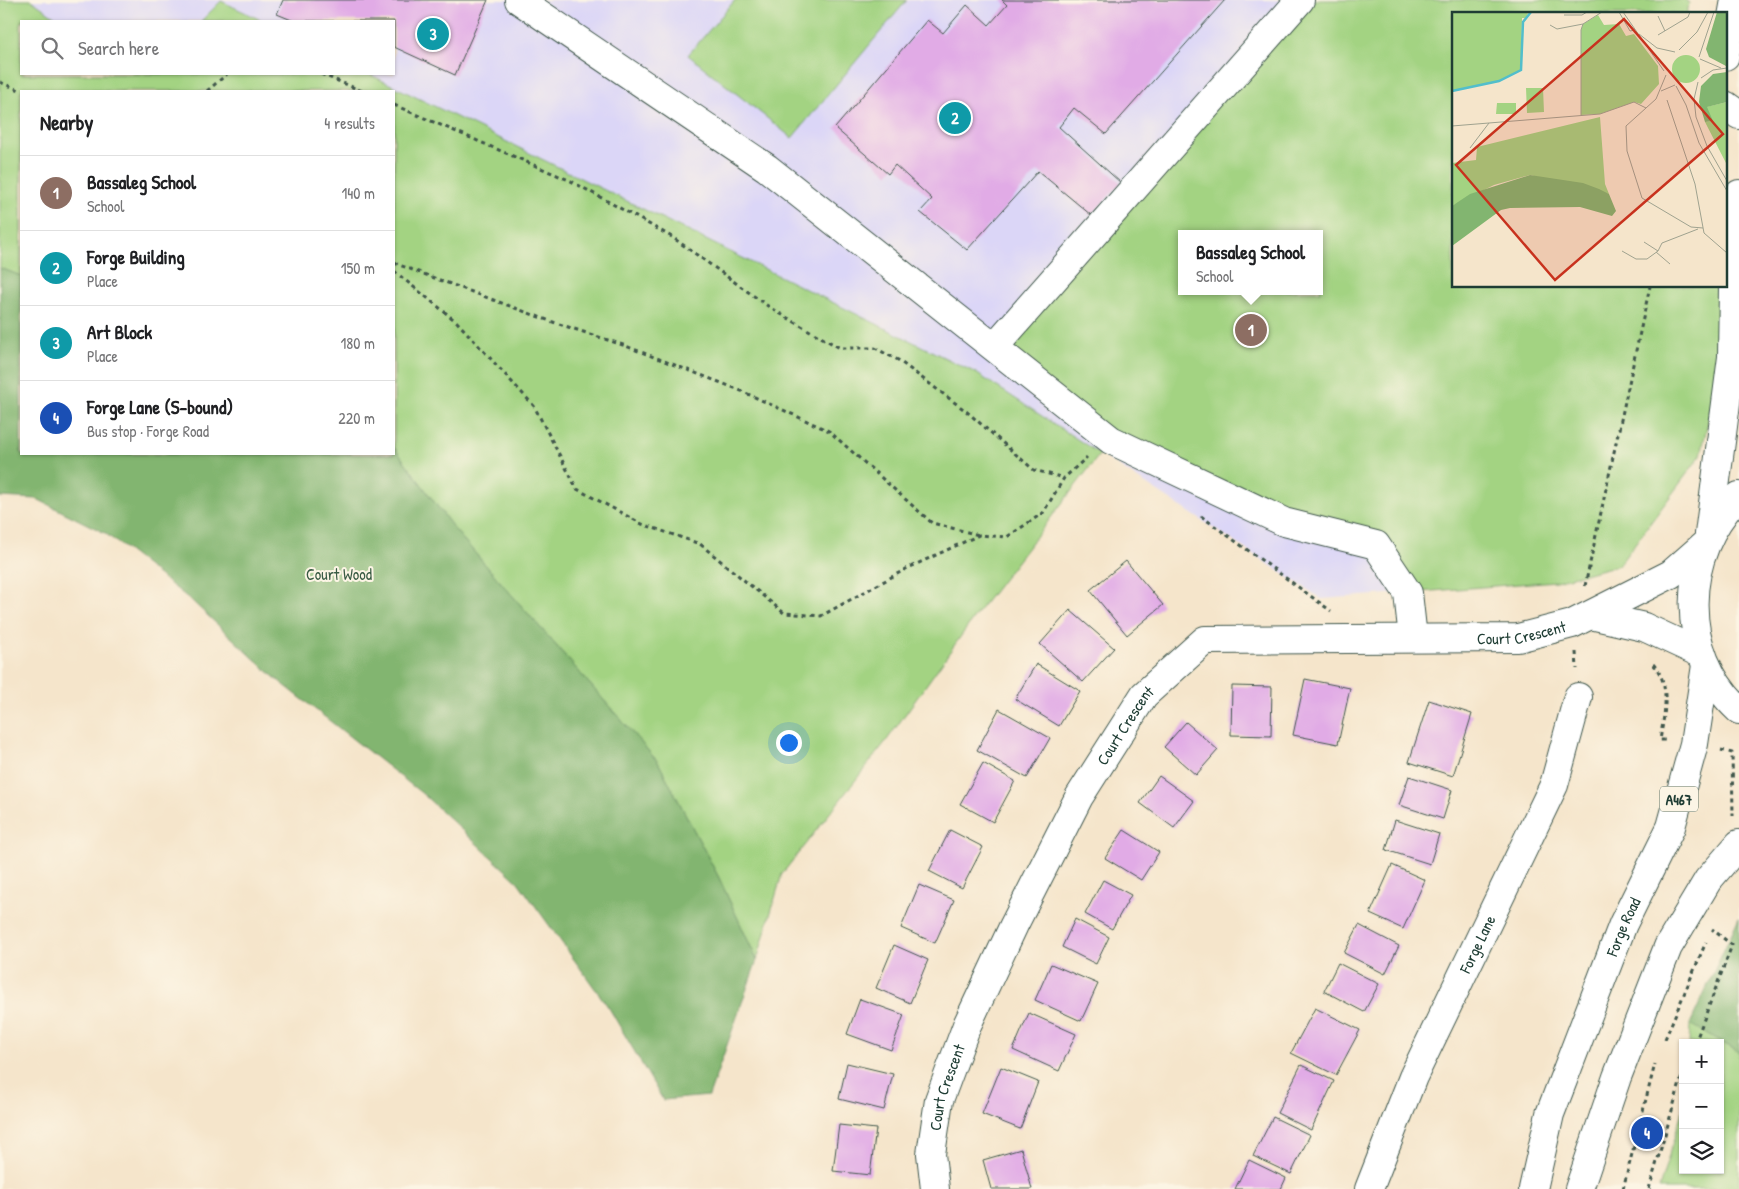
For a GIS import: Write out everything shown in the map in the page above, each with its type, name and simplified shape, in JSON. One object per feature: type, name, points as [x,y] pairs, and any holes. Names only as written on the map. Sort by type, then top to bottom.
[{"type":"street","points":[[519,0],[767,168],[995,346],[1111,440],[1284,522],[1376,545],[1408,593],[1413,638]]},
{"type":"street","points":[[995,346],[1300,0]]},
{"type":"street","points":[[1726,50],[1735,0]]},
{"type":"street","points":[[1726,106],[1739,115]]},
{"type":"street","points":[[1739,194],[1734,213],[1732,357],[1707,540],[1696,572],[1693,600],[1695,628],[1704,659],[1720,688],[1739,710]]},
{"type":"street","points":[[1707,540],[1727,507],[1739,496]]},
{"type":"street","name":"Court Crescent","points":[[935,1189],[931,1154],[938,1100],[967,1025],[1014,925],[1079,797],[1144,695],[1205,640],[1518,638],[1582,620],[1671,574],[1707,540]]},
{"type":"street","name":"Court Crescent","points":[[1582,620],[1644,627],[1704,659]]},
{"type":"street","name":"Forge Road","points":[[1533,1189],[1550,1114],[1623,924],[1671,827],[1694,744],[1704,659]]},
{"type":"street","name":"Forge Lane","points":[[1369,1189],[1413,1077],[1554,785],[1578,697]]},
{"type":"street","points":[[1579,1189],[1617,1077],[1668,947],[1708,880],[1739,844]]},
{"type":"path","points":[[208,90],[226,75]]},
{"type":"path","points":[[323,75],[360,90]]},
{"type":"path","points":[[0,82],[20,90]]},
{"type":"path","points":[[395,105],[571,181],[672,237],[772,309],[840,348],[875,348],[898,360],[966,411],[1034,470],[1064,478]]},
{"type":"path","points":[[395,264],[550,321],[632,348],[737,389],[829,431],[932,523],[979,535],[1007,537],[1043,513],[1064,478],[1092,452]]},
{"type":"path","points":[[395,272],[457,322],[534,406],[578,489],[642,524],[700,544],[784,613],[821,616],[906,569],[979,535]]},
{"type":"path","points":[[1578,697],[1576,642],[1582,620],[1584,590],[1650,288]]},
{"type":"path","points":[[1195,512],[1333,612]]},
{"type":"path","points":[[1696,1039],[1732,945],[1705,924]]},
{"type":"path","points":[[1664,1042],[1706,944],[1706,934]]},
{"type":"path","points":[[1623,1189],[1656,1059]]},
{"type":"path","points":[[1648,1189],[1680,1084]]},
{"type":"shaded area","points":[[31,0],[1685,0],[1689,3],[1687,12],[1452,12],[1452,288],[1454,288],[1556,581],[1322,599],[976,373],[371,75],[395,75],[395,20],[261,20],[222,1],[202,20],[60,20]]},
{"type":"green space","points":[[0,0],[31,0],[60,20],[20,20],[20,75],[371,75],[976,373],[1100,454],[978,612],[887,740],[782,874],[757,960],[719,878],[658,762],[454,529],[395,448],[395,90],[20,90],[20,276],[0,268]]},
{"type":"green space","points":[[735,0],[907,0],[792,138],[688,55]]},
{"type":"green space","points":[[1300,0],[1685,0],[1689,3],[1687,12],[1452,12],[1452,288],[1720,288],[1718,316],[1721,359],[1701,455],[1619,565],[1556,581],[1408,593],[1376,545],[1111,440],[995,346]]},
{"type":"green space","points":[[221,1],[261,20],[202,20]]},
{"type":"green space","name":"Court Wood","points":[[0,268],[20,276],[20,455],[395,455],[395,448],[454,529],[658,762],[719,878],[757,960],[709,1096],[663,1100],[609,1008],[518,882],[424,795],[274,677],[192,601],[105,533],[37,499],[0,497]]},
{"type":"green space","points":[[1739,917],[1739,1052],[1724,1043],[1724,1039],[1716,1039],[1690,1024]]},
{"type":"green space","points":[[1690,1024],[1716,1039],[1689,1039]]},
{"type":"green space","points":[[1724,1043],[1739,1052],[1739,1189],[1659,1189],[1679,1122],[1679,1174],[1724,1174]]},
{"type":"building","points":[[283,0],[488,0],[455,75],[395,47],[395,20],[292,20],[277,14]]},
{"type":"building","points":[[1002,0],[1225,0],[1106,134],[1074,108],[1059,127],[1121,183],[1091,215],[1038,171],[967,250],[920,212],[932,199],[895,165],[888,174],[835,128],[927,20],[943,33],[967,5],[989,25],[1007,5]]},
{"type":"building","points":[[1126,561],[1163,605],[1127,635],[1090,590]]},
{"type":"building","points":[[1070,610],[1114,648],[1083,682],[1040,644]]},
{"type":"building","points":[[1036,664],[1080,691],[1059,726],[1015,699]]},
{"type":"building","points":[[1305,679],[1350,688],[1338,744],[1293,735]]},
{"type":"building","points":[[1232,686],[1272,687],[1271,736],[1231,735]]},
{"type":"building","points":[[1429,700],[1472,714],[1453,776],[1409,762]]},
{"type":"building","points":[[999,709],[1050,738],[1027,778],[977,750]]},
{"type":"building","points":[[1186,722],[1218,750],[1196,775],[1164,747]]},
{"type":"building","points":[[983,763],[1015,781],[993,822],[960,804]]},
{"type":"building","points":[[1159,776],[1194,801],[1174,828],[1140,803]]},
{"type":"building","points":[[1409,776],[1452,790],[1443,819],[1399,805]]},
{"type":"building","points":[[1395,820],[1439,834],[1430,864],[1386,850]]},
{"type":"building","points":[[950,830],[983,847],[962,888],[929,871]]},
{"type":"building","points":[[1124,830],[1159,852],[1141,880],[1105,858]]},
{"type":"building","points":[[1392,865],[1425,880],[1403,929],[1370,914]]},
{"type":"building","points":[[1103,880],[1131,895],[1112,929],[1085,914]]},
{"type":"building","points":[[919,885],[954,900],[935,943],[901,928]]},
{"type":"building","points":[[1075,919],[1109,937],[1096,964],[1062,947]]},
{"type":"building","points":[[1359,925],[1399,946],[1385,974],[1344,953]]},
{"type":"building","points":[[894,945],[928,960],[910,1003],[876,988]]},
{"type":"building","points":[[1338,963],[1379,984],[1364,1012],[1324,991]]},
{"type":"building","points":[[1051,964],[1098,984],[1081,1021],[1035,1000]]},
{"type":"building","points":[[860,999],[904,1015],[891,1050],[847,1034]]},
{"type":"building","points":[[1315,1008],[1360,1030],[1336,1075],[1291,1053]]},
{"type":"building","points":[[1029,1013],[1076,1034],[1059,1071],[1013,1050]]},
{"type":"building","points":[[847,1063],[893,1074],[884,1110],[839,1099]]},
{"type":"building","points":[[1301,1065],[1334,1081],[1311,1130],[1277,1113]]},
{"type":"building","points":[[1001,1067],[1038,1082],[1020,1129],[982,1114]]},
{"type":"building","points":[[1273,1117],[1310,1135],[1291,1174],[1253,1156]]},
{"type":"building","points":[[839,1125],[876,1129],[870,1175],[833,1171]]},
{"type":"building","points":[[1021,1149],[1032,1189],[991,1189],[983,1160]]},
{"type":"building","points":[[1249,1160],[1286,1178],[1281,1189],[1235,1189]]},
{"type":"place","name":"Art Block","points":[[433,34]]},
{"type":"place","name":"Forge Building","points":[[955,118]]},
{"type":"place","name":"Bassaleg School","points":[[1251,330]]},
{"type":"place","name":"Forge Lane (S-bound)","points":[[1647,1133]]}]
